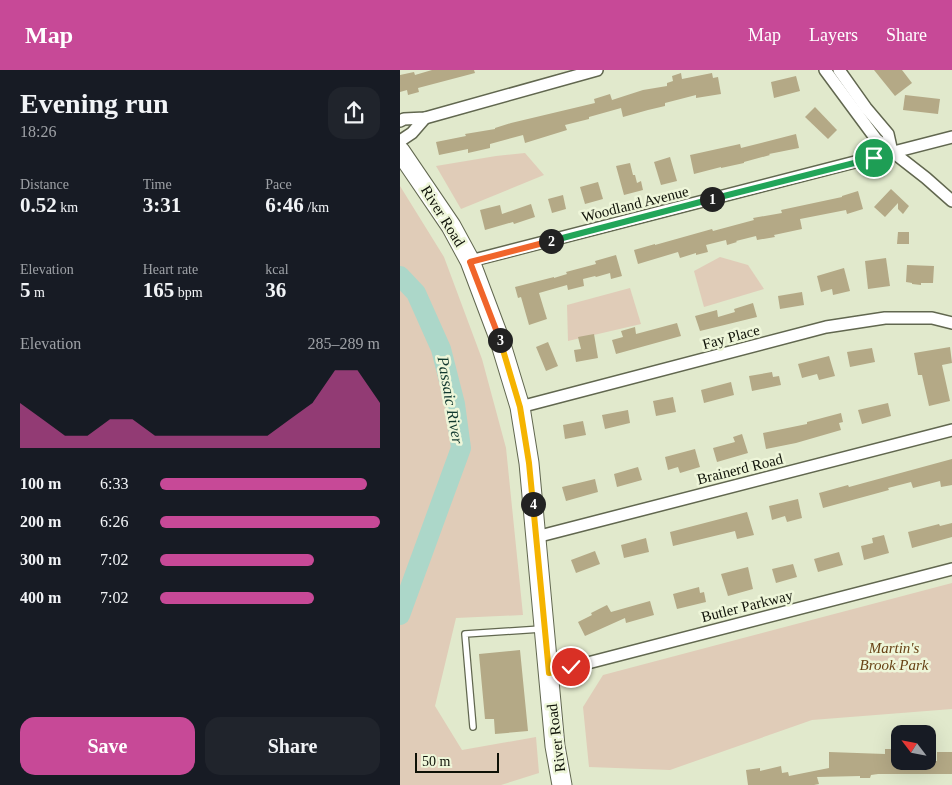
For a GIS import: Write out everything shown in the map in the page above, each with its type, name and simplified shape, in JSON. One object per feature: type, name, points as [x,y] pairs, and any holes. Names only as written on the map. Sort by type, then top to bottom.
[{"type":"main road","name":"River Road","points":[[400,151],[451,226],[470,262],[499,338],[520,407],[529,463],[555,746],[562,785]]},
{"type":"street","points":[[400,121],[404,119],[425,118],[597,70]]},
{"type":"street","points":[[824,70],[876,139],[952,201]]},
{"type":"street","points":[[839,70],[866,108],[888,134],[892,152]]},
{"type":"street","points":[[400,140],[412,133],[425,118]]},
{"type":"street","name":"Woodland Avenue","points":[[470,262],[952,137]]},
{"type":"street","name":"Fay Place","points":[[520,407],[826,327],[885,318],[932,318],[952,323]]},
{"type":"street","name":"Brainerd Road","points":[[536,536],[952,430]]},
{"type":"street","name":"Butler Parkway","points":[[549,673],[952,569]]},
{"type":"lane","points":[[474,727],[465,634],[545,629]]},
{"type":"green space","points":[[525,153],[544,175],[461,209],[436,166],[496,156]]},
{"type":"green space","points":[[400,186],[444,257],[482,359],[506,448],[523,615],[456,618],[435,706],[462,750],[536,737],[539,773],[501,785],[400,785]]},
{"type":"green space","points":[[720,257],[748,265],[764,289],[704,307],[694,271]]},
{"type":"green space","points":[[630,288],[641,324],[568,341],[567,305]]},
{"type":"green space","name":"Martin's Brook Park","points":[[952,583],[952,709],[812,720],[670,770],[589,767],[583,707],[603,675]]},
{"type":"building","points":[[432,70],[474,70],[475,73],[418,88],[419,92],[408,95],[407,90],[400,92],[400,75],[414,72],[415,75]]},
{"type":"building","points":[[874,70],[902,70],[912,83],[895,96]]},
{"type":"building","points":[[681,73],[682,79],[712,73],[713,78],[718,77],[721,94],[696,98],[696,95],[665,103],[665,106],[623,117],[621,108],[565,125],[567,130],[525,143],[523,135],[490,144],[490,148],[468,153],[468,149],[439,155],[436,142],[595,103],[594,99],[610,94],[612,100],[643,90],[667,86],[667,83],[673,81],[672,76]]},
{"type":"building","points":[[796,76],[800,91],[774,98],[771,82]]},
{"type":"building","points":[[905,95],[940,99],[938,114],[903,110]]},
{"type":"building","points":[[815,107],[837,130],[828,139],[805,117]]},
{"type":"building","points":[[796,134],[799,148],[694,174],[690,155],[740,144],[741,148]]},
{"type":"building","points":[[670,157],[677,181],[661,185],[654,162]]},
{"type":"building","points":[[630,163],[633,175],[635,175],[637,183],[641,181],[643,190],[624,195],[616,166]]},
{"type":"building","points":[[598,182],[603,199],[585,204],[580,187]]},
{"type":"building","points":[[891,189],[909,206],[903,214],[898,209],[898,203],[885,217],[874,207]]},
{"type":"building","points":[[858,191],[863,209],[847,214],[846,210],[800,219],[802,229],[774,235],[775,237],[757,240],[756,236],[727,245],[726,240],[706,245],[708,252],[696,255],[696,253],[680,258],[678,252],[638,264],[634,250],[754,220],[753,218],[782,213],[781,210],[842,197]]},
{"type":"building","points":[[563,195],[566,209],[552,213],[548,199]]},
{"type":"building","points":[[531,204],[535,217],[485,230],[480,210],[500,205],[502,214]]},
{"type":"building","points":[[898,232],[909,232],[909,244],[897,244]]},
{"type":"building","points":[[616,255],[622,276],[611,279],[610,273],[595,276],[583,279],[584,286],[568,290],[567,285],[539,293],[547,319],[529,325],[521,297],[518,298],[515,287],[567,274],[566,272],[596,264],[595,261]]},
{"type":"building","points":[[886,258],[890,286],[868,289],[865,261]]},
{"type":"building","points":[[907,265],[934,266],[933,283],[921,283],[921,285],[906,282]]},
{"type":"building","points":[[844,268],[850,291],[833,295],[832,289],[821,292],[817,276]]},
{"type":"building","points":[[802,292],[804,305],[780,309],[778,296]]},
{"type":"building","points":[[753,303],[757,317],[700,331],[695,316],[717,310],[718,317],[735,312],[734,309]]},
{"type":"building","points":[[677,323],[681,336],[616,354],[612,340],[623,337],[621,331],[635,327],[636,334]]},
{"type":"building","points":[[594,334],[598,358],[576,362],[574,350],[581,349],[578,337]]},
{"type":"building","points":[[548,342],[558,366],[546,371],[536,347]]},
{"type":"building","points":[[950,347],[952,363],[942,365],[950,401],[929,406],[922,375],[918,375],[914,353]]},
{"type":"building","points":[[872,348],[875,362],[850,367],[847,352]]},
{"type":"building","points":[[829,356],[835,376],[819,380],[817,374],[802,378],[798,364]]},
{"type":"building","points":[[772,372],[773,377],[779,376],[781,385],[752,391],[749,376]]},
{"type":"building","points":[[731,382],[734,395],[704,403],[701,390]]},
{"type":"building","points":[[673,397],[676,412],[656,416],[653,401]]},
{"type":"building","points":[[888,403],[891,416],[862,424],[858,410]]},
{"type":"building","points":[[628,410],[630,423],[605,429],[602,415]]},
{"type":"building","points":[[841,413],[843,422],[839,423],[841,430],[796,443],[766,449],[763,433],[807,424],[807,422]]},
{"type":"building","points":[[583,421],[586,435],[565,439],[563,425]]},
{"type":"building","points":[[742,434],[748,453],[717,462],[713,448],[735,442],[733,437]]},
{"type":"building","points":[[695,449],[700,467],[680,473],[678,467],[668,470],[665,457]]},
{"type":"building","points":[[952,459],[952,485],[941,487],[940,481],[913,488],[911,482],[823,508],[819,493],[848,485],[849,487]]},
{"type":"building","points":[[638,467],[642,480],[617,487],[614,474]]},
{"type":"building","points":[[595,479],[598,492],[566,501],[562,487]]},
{"type":"building","points":[[798,499],[802,518],[787,522],[785,516],[772,520],[769,506]]},
{"type":"building","points":[[747,512],[754,535],[737,539],[735,531],[673,546],[670,532]]},
{"type":"building","points":[[952,523],[952,537],[912,548],[908,532],[939,524],[940,526]]},
{"type":"building","points":[[884,535],[889,553],[864,560],[861,546],[873,543],[872,538]]},
{"type":"building","points":[[646,538],[649,552],[624,558],[621,545]]},
{"type":"building","points":[[595,551],[600,564],[576,573],[571,560]]},
{"type":"building","points":[[839,552],[843,565],[818,572],[814,559]]},
{"type":"building","points":[[793,564],[797,577],[776,583],[772,569]]},
{"type":"building","points":[[748,567],[753,589],[728,596],[721,574]]},
{"type":"building","points":[[699,587],[700,593],[704,592],[706,602],[677,609],[673,594]]},
{"type":"building","points":[[650,601],[654,615],[626,623],[625,618],[585,636],[578,622],[607,605],[611,612]]},
{"type":"building","points":[[520,650],[528,731],[495,734],[494,719],[485,719],[479,654]]},
{"type":"building","points":[[885,749],[891,749],[891,770],[936,770],[937,752],[952,752],[952,774],[878,774],[871,775],[870,778],[860,778],[860,776],[817,777],[819,784],[814,785],[748,785],[746,770],[760,768],[760,771],[781,766],[782,773],[788,772],[789,776],[829,768],[829,752],[885,754]]},
{"type":"waterway","name":"Passaic River","points":[[400,276],[416,293],[441,349],[455,404],[461,448],[400,615]]},
{"type":"route","points":[[571,667],[549,673],[529,463],[520,407],[499,338],[470,262],[874,158]]}]
